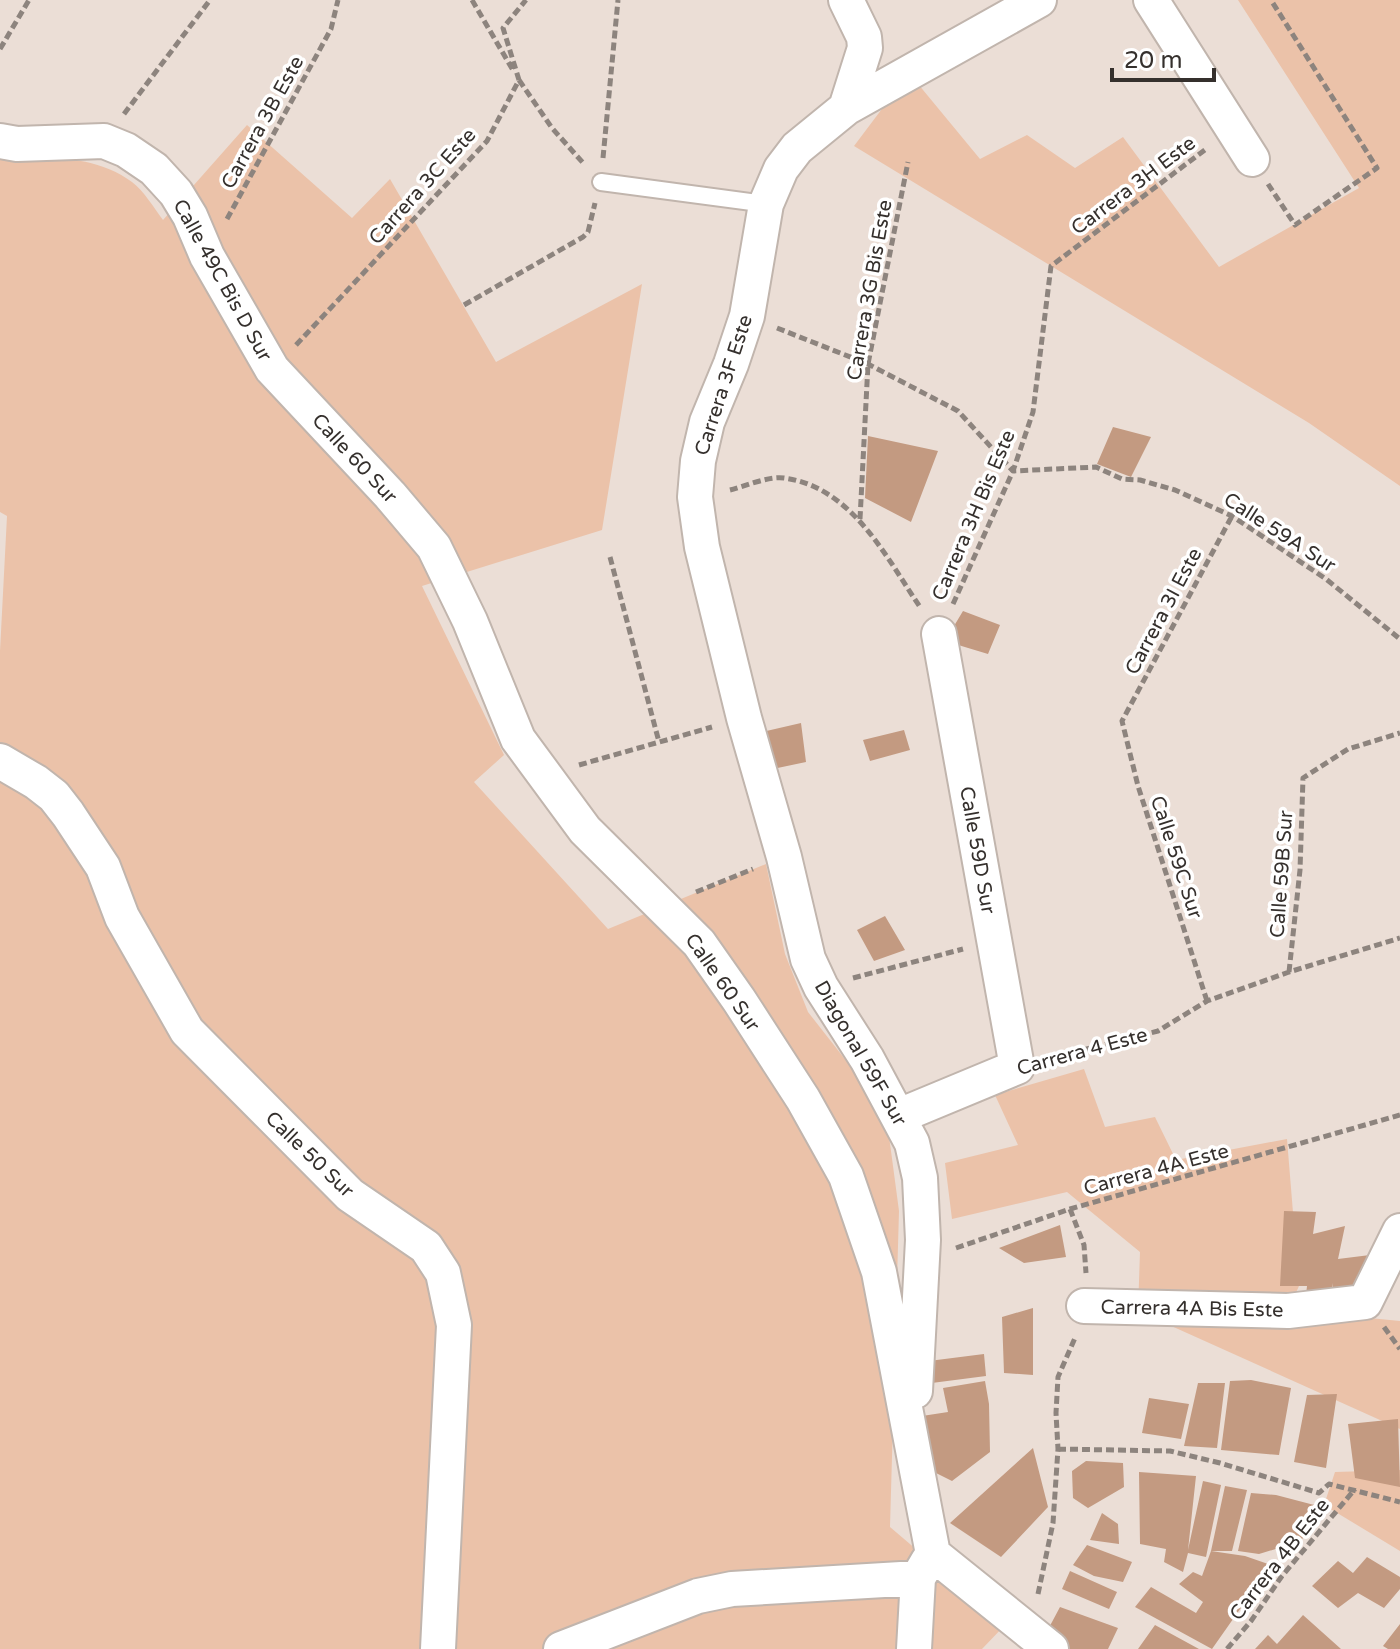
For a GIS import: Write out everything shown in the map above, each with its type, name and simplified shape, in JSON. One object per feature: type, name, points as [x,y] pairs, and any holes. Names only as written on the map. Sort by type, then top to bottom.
[{"type":"street","points":[[846,0],[864,37],[865,48],[846,108]]},
{"type":"street","name":"Carrera 3F Este","points":[[784,857],[744,718],[702,547],[695,497],[698,461],[707,422],[747,316],[766,204],[781,169],[797,148],[846,108],[1039,0]]},
{"type":"street","points":[[1151,0],[1252,159]]},
{"type":"street","name":"Calle 49C Bis D Sur","points":[[0,141],[17,144],[104,141],[126,150],[154,169],[176,193],[190,216],[207,256],[272,369]]},
{"type":"street","name":"Calle 60 Sur","points":[[272,369],[390,495],[434,547],[470,621],[518,739],[585,830],[699,943],[803,1099],[846,1176],[879,1272],[912,1443],[925,1566],[914,1649]]},
{"type":"street","name":"Calle 59D Sur","points":[[939,634],[1017,1067]]},
{"type":"street","name":"Calle 50 Sur","points":[[0,761],[54,796],[68,814],[103,867],[122,917],[187,1031],[350,1195],[426,1247],[443,1273],[454,1325],[438,1649]]},
{"type":"street","name":"Diagonal 59F Sur","points":[[784,857],[808,959],[821,987],[899,1116],[912,1143],[920,1178],[923,1259],[912,1443]]},
{"type":"street","name":"Carrera 4 Este","points":[[899,1116],[1017,1067]]},
{"type":"street","name":"Carrera 4A Bis Este","points":[[1084,1306],[1288,1311],[1365,1302],[1400,1231]]},
{"type":"street","points":[[561,1649],[698,1596],[732,1589],[925,1566],[1040,1642]]},
{"type":"lane","points":[[601,182],[766,204]]},
{"type":"path","points":[[0,49],[29,0]]},
{"type":"path","points":[[104,141],[210,0]]},
{"type":"path","name":"Carrera 3B Este","points":[[207,256],[331,29],[338,0]]},
{"type":"path","points":[[472,0],[519,80],[552,128],[601,182]]},
{"type":"path","points":[[519,80],[503,28],[526,0]]},
{"type":"path","points":[[1252,159],[1295,225],[1377,168],[1271,0]]},
{"type":"path","name":"Carrera 3C Este","points":[[272,369],[487,141],[519,80]]},
{"type":"path","name":"Carrera 3H Este","points":[[1051,266],[1233,129]]},
{"type":"path","name":"Carrera 3G Bis Este","points":[[860,519],[868,364],[908,162]]},
{"type":"path","name":"Carrera 3H Bis Este","points":[[939,634],[1013,471],[1033,412],[1051,266]]},
{"type":"path","points":[[747,316],[868,364],[958,411],[1013,471]]},
{"type":"path","name":"Calle 59A Sur","points":[[1013,471],[1096,467],[1122,479],[1158,484],[1232,516],[1326,579],[1400,639]]},
{"type":"path","points":[[695,497],[783,478],[827,492],[860,519],[939,634]]},
{"type":"path","name":"Carrera 3I Este","points":[[1122,721],[1232,516]]},
{"type":"path","points":[[610,557],[659,742]]},
{"type":"path","points":[[545,775],[744,718]]},
{"type":"path","name":"Calle 59C Sur","points":[[1122,721],[1138,786],[1207,1001]]},
{"type":"path","name":"Calle 59B Sur","points":[[1289,972],[1300,870],[1303,778],[1348,749],[1400,733]]},
{"type":"path","points":[[662,905],[784,857]]},
{"type":"path","name":"Carrera 4 Este","points":[[1017,1067],[1158,1031],[1207,1001],[1400,938]]},
{"type":"path","points":[[821,987],[995,941]]},
{"type":"path","name":"Carrera 4A Este","points":[[923,1259],[1070,1209],[1400,1115]]},
{"type":"path","points":[[1070,1209],[1084,1245],[1084,1306]]},
{"type":"path","name":"Carrera 4A Bis Este","points":[[1040,1642],[1053,1523],[1058,1449],[1058,1377],[1074,1341],[1084,1306]]},
{"type":"path","points":[[1058,1449],[1170,1451],[1319,1493],[1329,1484],[1400,1502]]},
{"type":"path","name":"Carrera 4B Este","points":[[1227,1649],[1282,1576],[1355,1489]]},
{"type":"shaded area","points":[[1238,0],[1400,0],[1400,486],[1309,423],[854,146],[909,73],[980,159],[1027,135],[1075,168],[1123,137],[1219,267],[1359,188]]},
{"type":"shaded area","points":[[247,125],[352,218],[390,179],[496,362],[642,284],[602,530],[422,586],[504,755],[474,782],[608,929],[766,864],[785,954],[808,1012],[862,1081],[889,1136],[899,1211],[890,1527],[1005,1625],[982,1649],[0,1649],[0,651],[7,516],[0,512],[0,158],[68,159],[101,166],[132,182],[163,220]]},
{"type":"shaded area","points":[[1084,1069],[1105,1127],[1155,1117],[1176,1160],[1287,1139],[1299,1286],[1288,1310],[1400,1321],[1400,1429],[1138,1311],[1140,1252],[1067,1192],[952,1219],[945,1163],[1018,1145],[995,1095]]},
{"type":"shaded area","points":[[1400,1470],[1400,1551],[1324,1505],[1335,1472]]},
{"type":"building","points":[[1113,427],[1151,437],[1131,477],[1097,464]]},
{"type":"building","points":[[868,436],[938,451],[911,522],[865,498]]},
{"type":"building","points":[[963,611],[1000,625],[988,654],[945,641]]},
{"type":"building","points":[[801,723],[806,762],[768,770],[753,734]]},
{"type":"building","points":[[904,730],[910,750],[870,761],[863,740]]},
{"type":"building","points":[[885,916],[905,950],[874,961],[857,930]]},
{"type":"building","points":[[1284,1211],[1316,1212],[1313,1234],[1345,1226],[1338,1259],[1370,1255],[1361,1291],[1332,1293],[1333,1283],[1330,1297],[1306,1295],[1307,1286],[1280,1286]]},
{"type":"building","points":[[1060,1225],[1066,1257],[1024,1263],[999,1248]]},
{"type":"building","points":[[1033,1308],[1033,1375],[1004,1373],[1002,1317]]},
{"type":"building","points":[[984,1354],[986,1376],[924,1384],[921,1362]]},
{"type":"building","points":[[1251,1380],[1291,1388],[1279,1455],[1221,1450],[1230,1381]]},
{"type":"building","points":[[985,1381],[990,1452],[952,1481],[930,1470],[922,1416],[948,1412],[943,1388]]},
{"type":"building","points":[[1198,1383],[1225,1383],[1217,1448],[1184,1446]]},
{"type":"building","points":[[1337,1394],[1326,1468],[1294,1462],[1307,1395]]},
{"type":"building","points":[[1149,1398],[1189,1404],[1181,1439],[1142,1433]]},
{"type":"building","points":[[1398,1419],[1400,1487],[1355,1478],[1348,1424]]},
{"type":"building","points":[[1033,1448],[1048,1507],[1001,1557],[950,1523]]},
{"type":"building","points":[[1086,1461],[1123,1463],[1124,1487],[1088,1508],[1073,1498],[1072,1471]]},
{"type":"building","points":[[1139,1472],[1196,1476],[1188,1550],[1203,1481],[1221,1485],[1206,1557],[1188,1553],[1183,1572],[1164,1562],[1166,1549],[1140,1544]]},
{"type":"building","points":[[1225,1486],[1247,1490],[1232,1551],[1211,1551]]},
{"type":"building","points":[[1251,1493],[1276,1495],[1318,1506],[1320,1521],[1299,1542],[1259,1554],[1238,1551]]},
{"type":"building","points":[[1102,1513],[1118,1524],[1119,1544],[1090,1540]]},
{"type":"building","points":[[1087,1545],[1132,1562],[1123,1582],[1094,1576],[1073,1565]]},
{"type":"building","points":[[1211,1551],[1245,1556],[1271,1565],[1212,1649],[1135,1607],[1151,1587],[1196,1613],[1203,1602],[1179,1584],[1193,1572],[1202,1576]]},
{"type":"building","points":[[1367,1557],[1400,1577],[1400,1589],[1384,1608],[1358,1593],[1338,1608],[1312,1586],[1338,1561],[1353,1573]]},
{"type":"building","points":[[1070,1571],[1117,1592],[1109,1609],[1062,1589]]},
{"type":"building","points":[[1060,1607],[1118,1628],[1108,1649],[1070,1649],[1044,1637]]},
{"type":"building","points":[[1303,1615],[1341,1649],[1255,1649],[1268,1635],[1277,1644]]},
{"type":"building","points":[[1400,1624],[1400,1649],[1383,1646]]},
{"type":"building","points":[[1155,1625],[1199,1649],[1138,1649]]}]
